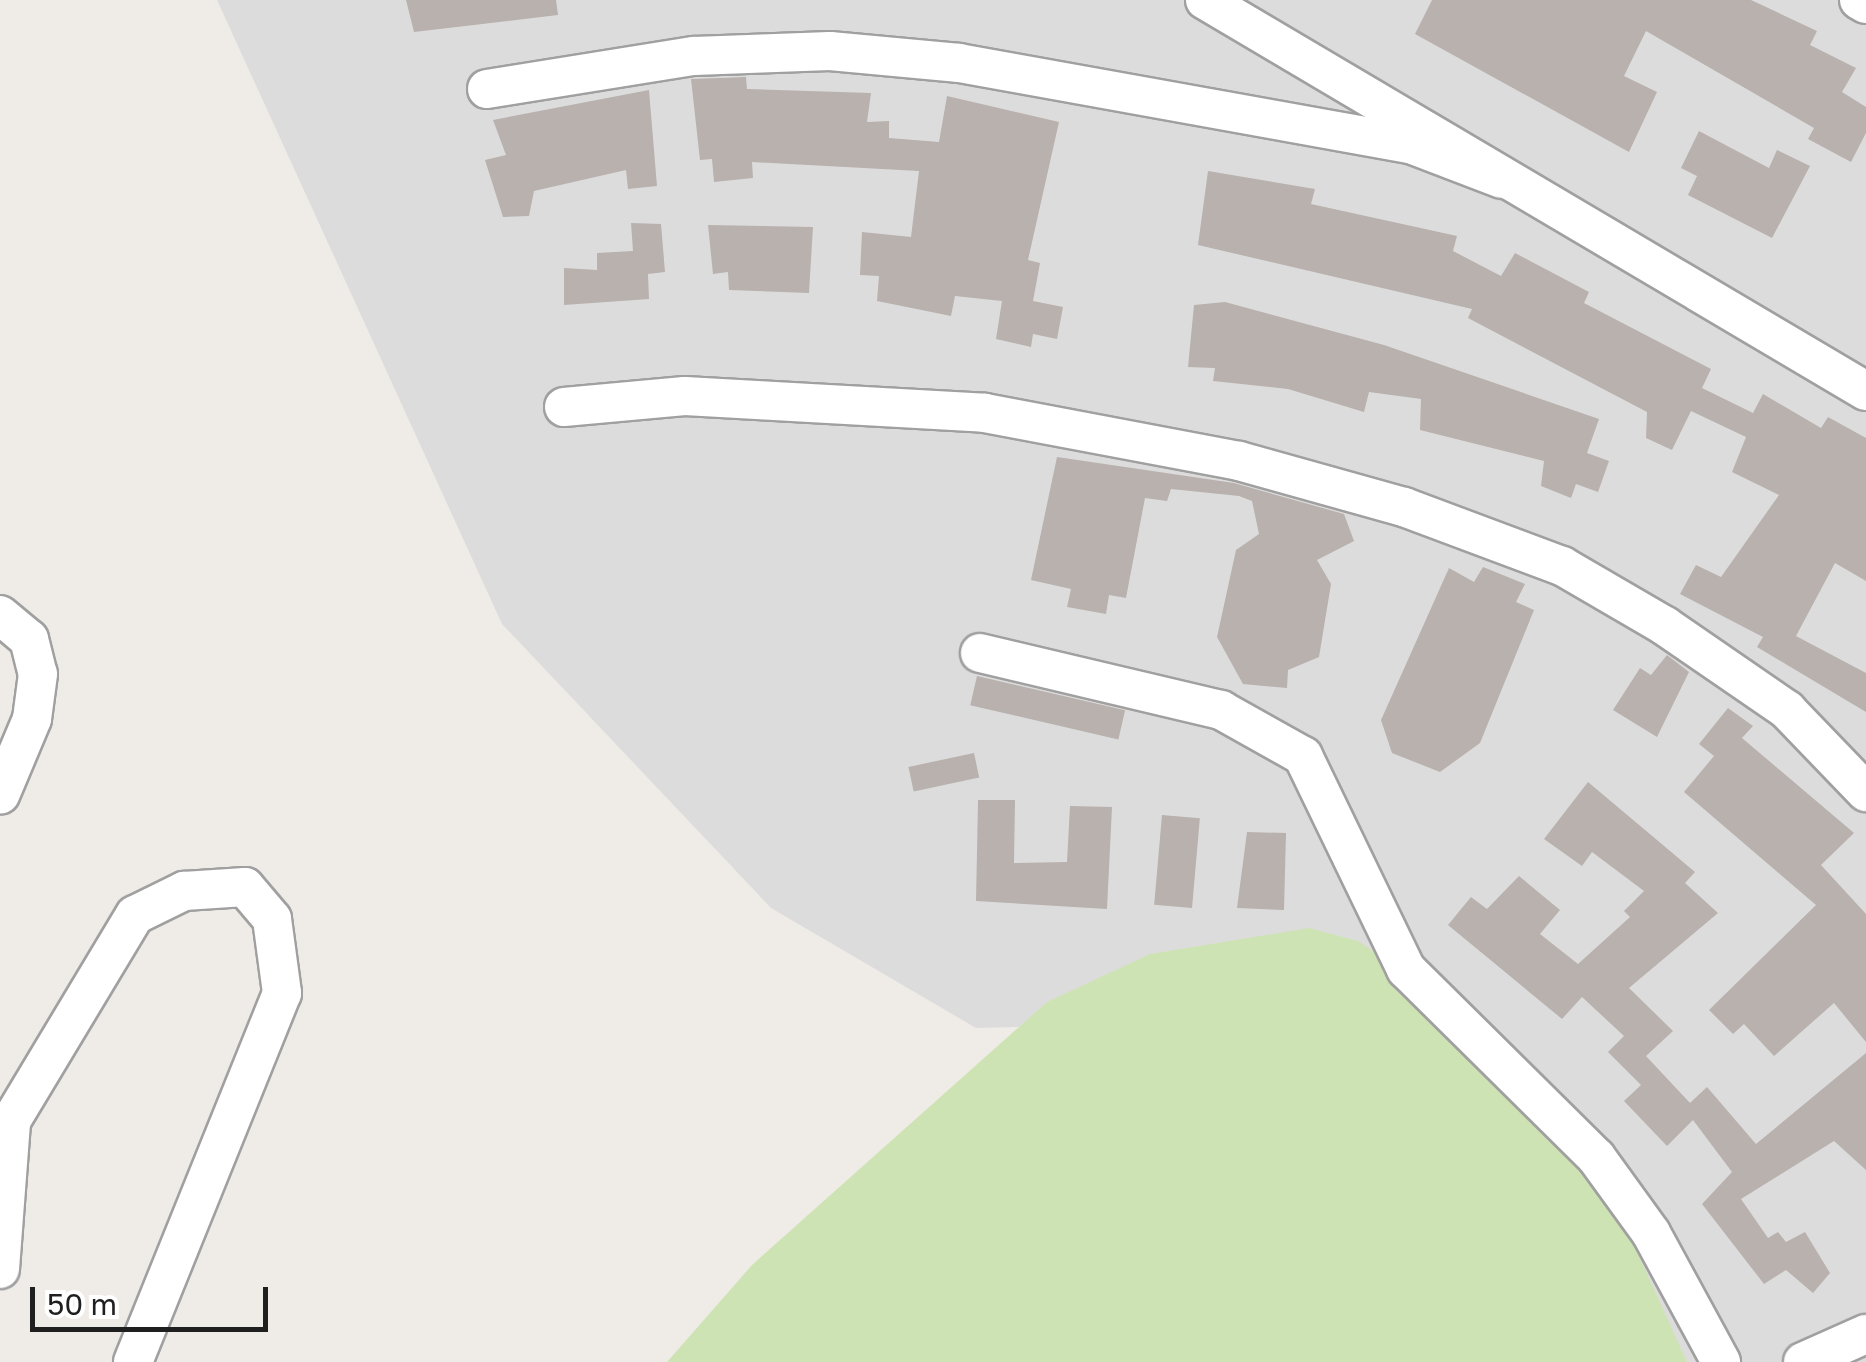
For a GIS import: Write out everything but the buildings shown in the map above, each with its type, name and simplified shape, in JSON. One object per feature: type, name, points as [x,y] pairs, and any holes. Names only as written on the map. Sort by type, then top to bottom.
[{"type":"street","points":[[1205,0],[1866,391]]},
{"type":"street","points":[[1860,0],[1866,4]]},
{"type":"street","points":[[488,89],[694,56],[849,53],[959,63],[1412,145],[1502,179]]},
{"type":"street","points":[[564,407],[685,396],[985,414],[1240,461],[1404,507],[1562,566],[1665,626],[1787,710],[1866,792]]},
{"type":"street","points":[[0,616],[28,640],[38,674],[32,719],[0,795]]},
{"type":"street","points":[[980,653],[1221,710],[1303,756],[1406,969],[1596,1157],[1651,1233],[1721,1362]]},
{"type":"street","points":[[0,1269],[6,1119],[135,914],[184,891],[244,886],[272,919],[282,994],[133,1362]]},
{"type":"street","points":[[1803,1362],[1866,1334]]},
{"type":"shaded area","points":[[217,0],[1866,0],[1866,1362],[1445,1362],[1147,1024],[976,1028],[771,908],[502,624]]},
{"type":"green space","points":[[1309,928],[1358,941],[1447,1000],[1619,1212],[1687,1362],[667,1362],[752,1265],[1047,1002],[1150,954]]}]
